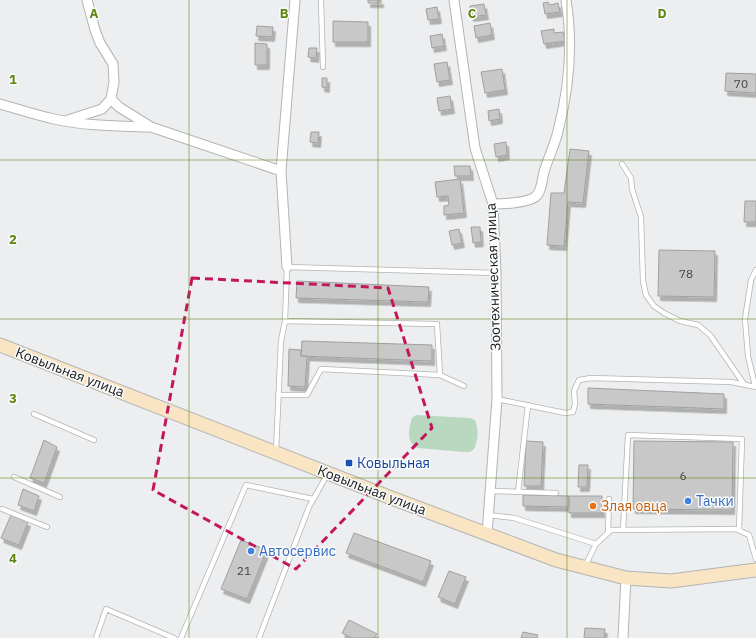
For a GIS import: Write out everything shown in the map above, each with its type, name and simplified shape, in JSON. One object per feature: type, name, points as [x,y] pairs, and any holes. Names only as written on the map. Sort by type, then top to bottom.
[{"type":"main road","name":"Ковыльная улица","points":[[0,345],[275,453],[556,560],[626,578],[671,581],[756,570]]},
{"type":"street","points":[[64,121],[102,109],[112,99],[114,82],[113,64],[100,43],[87,0]]},
{"type":"street","points":[[286,267],[281,171],[295,0]]},
{"type":"street","name":"Зоотехническая улица","points":[[454,0],[475,148],[493,204],[496,273],[497,399],[487,534]]},
{"type":"street","points":[[493,204],[514,203],[535,197],[540,190],[544,172],[558,132],[566,91],[569,21],[566,0]]},
{"type":"street","points":[[112,99],[119,107],[151,127],[281,171]]},
{"type":"street","points":[[0,104],[54,120],[83,124],[151,127]]},
{"type":"street","points":[[623,638],[626,578]]},
{"type":"lane","points":[[321,0],[323,67]]},
{"type":"lane","points":[[622,164],[631,178],[632,189],[641,217],[643,281],[646,295],[654,306],[664,313],[680,321],[698,325],[710,335],[744,384]]},
{"type":"lane","points":[[275,453],[281,341],[285,321],[286,267],[496,273]]},
{"type":"lane","points":[[497,399],[565,413],[573,412],[575,404],[574,391],[579,380],[591,378],[731,382],[755,386],[748,356],[745,319],[751,280],[756,270]]},
{"type":"lane","points":[[285,321],[437,324],[440,375]]},
{"type":"lane","points":[[278,395],[307,395],[321,369],[440,375],[464,386]]},
{"type":"lane","points":[[518,492],[528,405]]},
{"type":"lane","points":[[34,414],[94,440]]},
{"type":"lane","points":[[624,530],[628,435],[742,438],[739,530]]},
{"type":"lane","points":[[259,638],[313,499],[327,473]]},
{"type":"lane","points":[[14,477],[60,496]]},
{"type":"lane","points":[[181,638],[246,485],[313,499]]},
{"type":"lane","points":[[490,491],[556,493]]},
{"type":"lane","points":[[608,533],[609,499]]},
{"type":"lane","points":[[2,509],[48,527]]},
{"type":"lane","points":[[488,515],[514,518],[596,544]]},
{"type":"lane","points":[[585,567],[596,544],[611,530],[736,529],[749,535],[756,559]]},
{"type":"lane","points":[[96,638],[106,609],[174,638]]},
{"type":"highlighted area","points":[[192,278],[388,288],[432,428],[296,569],[153,490]]},
{"type":"green space","points":[[416,415],[470,418],[475,420],[478,435],[474,449],[470,452],[464,452],[418,448],[414,446],[411,443],[409,431],[412,418]]},
{"type":"building","points":[[368,0],[381,0],[381,3],[368,3]]},
{"type":"building","points":[[548,2],[550,5],[558,3],[560,12],[545,14],[543,3]]},
{"type":"building","points":[[484,4],[486,15],[471,17],[470,6]]},
{"type":"building","points":[[437,7],[439,19],[428,20],[426,9]]},
{"type":"building","points":[[333,21],[368,22],[368,42],[333,42]]},
{"type":"building","points":[[490,23],[492,35],[476,38],[474,26]]},
{"type":"building","points":[[257,26],[273,27],[272,37],[256,36]]},
{"type":"building","points":[[554,29],[554,33],[563,32],[565,41],[544,44],[541,31]]},
{"type":"building","points":[[442,34],[444,46],[432,48],[430,36]]},
{"type":"building","points":[[255,43],[267,44],[267,65],[255,65]]},
{"type":"building","points":[[309,48],[317,48],[316,58],[308,57]]},
{"type":"building","points":[[447,62],[450,80],[437,82],[434,64]]},
{"type":"building","points":[[502,69],[505,90],[485,93],[481,72]]},
{"type":"building","points":[[726,73],[756,74],[756,93],[725,91]]},
{"type":"building","points":[[322,78],[327,78],[327,88],[322,87]]},
{"type":"building","points":[[450,96],[452,109],[439,111],[437,98]]},
{"type":"building","points":[[499,109],[500,119],[489,121],[488,111]]},
{"type":"building","points":[[311,132],[319,132],[318,143],[310,142]]},
{"type":"building","points":[[506,142],[507,155],[496,157],[494,144]]},
{"type":"building","points":[[570,149],[589,151],[583,203],[568,202],[564,246],[547,245],[551,193],[564,193]]},
{"type":"building","points":[[454,166],[470,166],[471,176],[455,176]]},
{"type":"building","points":[[460,179],[464,213],[444,215],[444,206],[449,205],[448,196],[437,197],[435,182]]},
{"type":"building","points":[[745,201],[756,201],[756,222],[744,222]]},
{"type":"building","points":[[471,227],[480,227],[481,242],[473,243]]},
{"type":"building","points":[[459,229],[462,243],[452,245],[449,231]]},
{"type":"building","points":[[659,250],[715,251],[714,297],[658,296]]},
{"type":"building","points":[[297,281],[429,287],[428,302],[296,298]]},
{"type":"building","points":[[302,341],[432,345],[432,361],[301,356]]},
{"type":"building","points":[[289,349],[301,350],[301,356],[307,356],[305,387],[288,386]]},
{"type":"building","points":[[588,388],[724,394],[724,409],[588,404]]},
{"type":"building","points":[[44,440],[57,447],[44,483],[30,478]]},
{"type":"building","points":[[526,441],[543,442],[541,486],[524,486]]},
{"type":"building","points":[[634,441],[733,442],[732,510],[633,509]]},
{"type":"building","points":[[579,465],[588,465],[587,487],[578,487]]},
{"type":"building","points":[[23,489],[39,496],[34,511],[18,505]]},
{"type":"building","points":[[523,495],[569,496],[569,507],[523,506]]},
{"type":"building","points":[[569,496],[602,496],[602,513],[569,513]]},
{"type":"building","points":[[11,515],[28,522],[19,545],[1,538]]},
{"type":"building","points":[[354,533],[431,561],[423,582],[346,553]]},
{"type":"building","points":[[241,540],[267,550],[247,599],[221,589]]},
{"type":"building","points":[[449,571],[466,577],[455,604],[438,597]]},
{"type":"building","points":[[349,620],[377,634],[374,638],[352,638],[342,633]]},
{"type":"building","points":[[585,628],[605,629],[604,638],[584,638]]},
{"type":"building","points":[[523,632],[538,635],[537,638],[521,638]]},
{"type":"place","name":"Ковыльная","points":[[349,463]]},
{"type":"place","name":"Тачки","points":[[688,501]]},
{"type":"place","name":"Злая овца","points":[[593,506]]},
{"type":"place","name":"Автосервис","points":[[251,551]]}]
